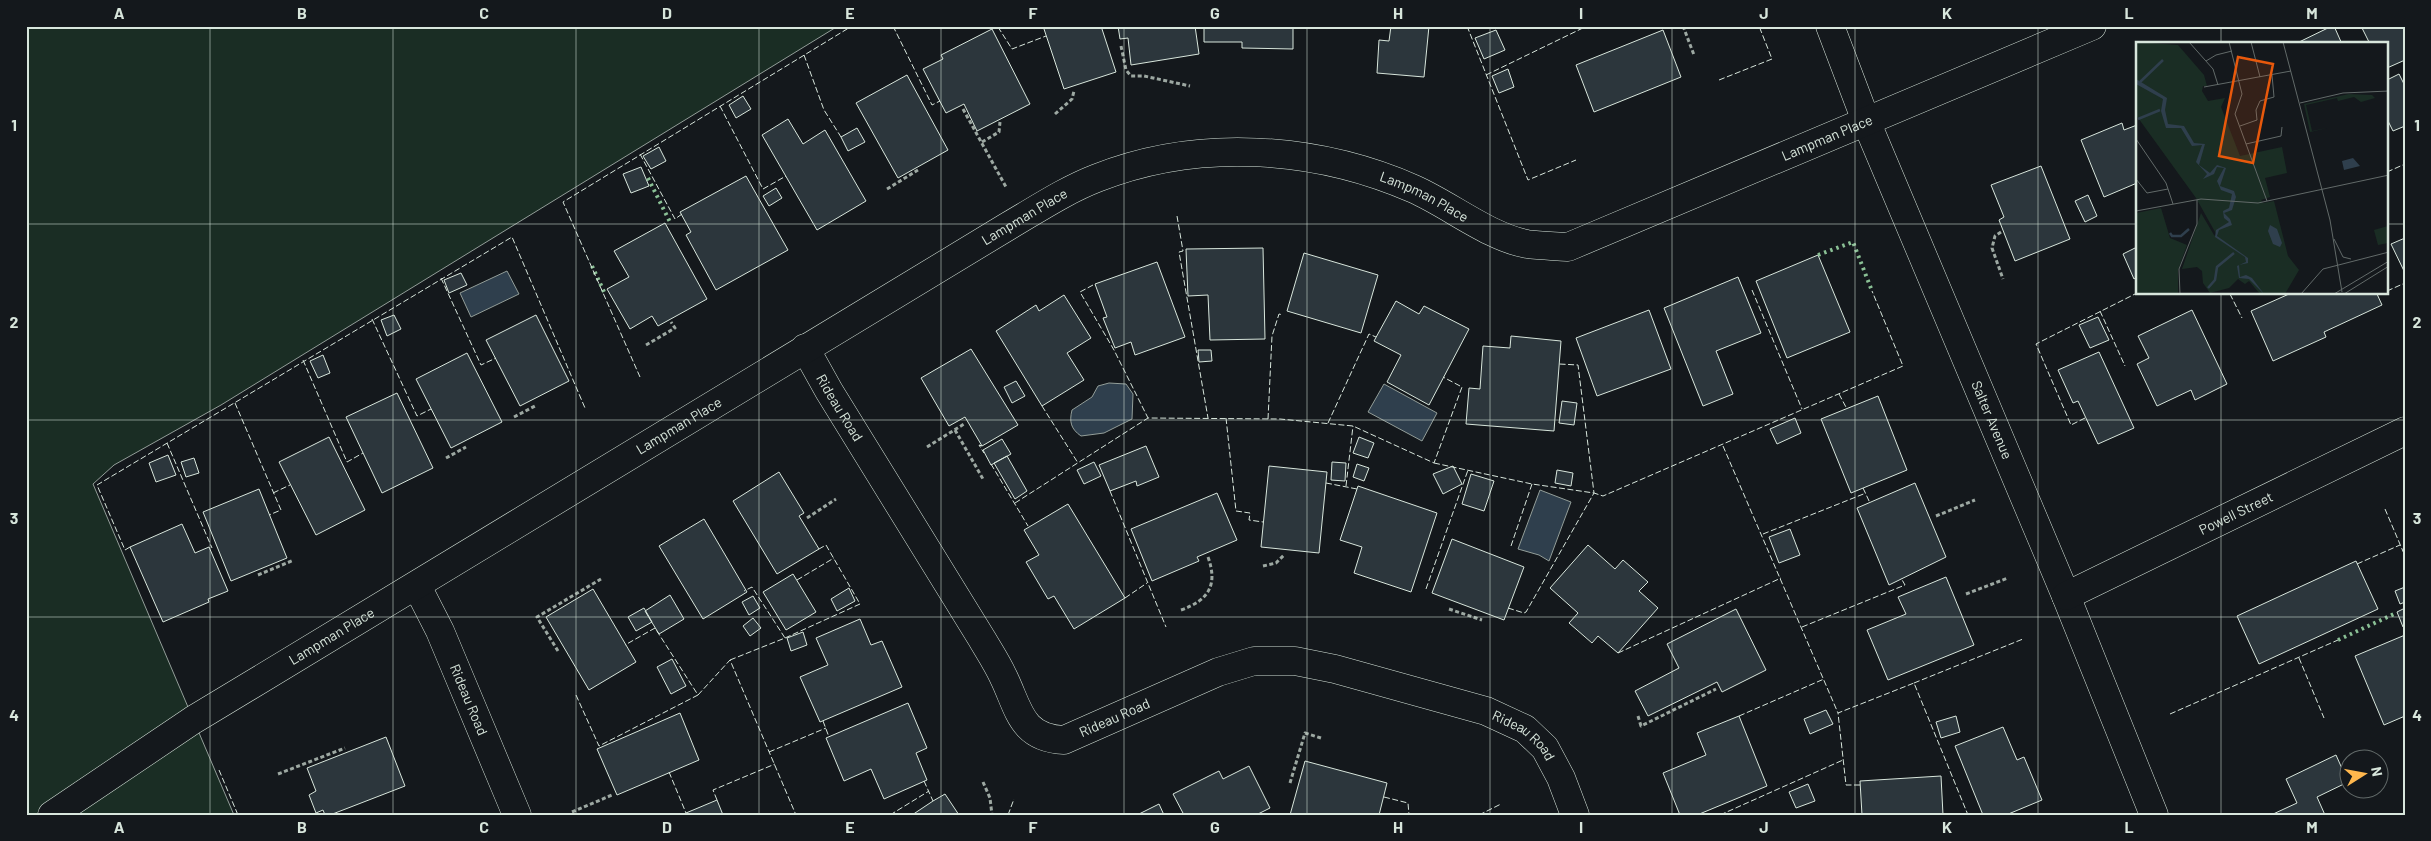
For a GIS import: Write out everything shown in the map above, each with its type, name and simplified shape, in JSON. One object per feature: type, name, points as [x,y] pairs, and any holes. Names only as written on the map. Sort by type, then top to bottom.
[{"type":"street","name":"Salter Avenue","points":[[1830,26],[1866,121],[2066,596],[2154,815]]},
{"type":"street","name":"Lampman Place","points":[[52,815],[194,720],[417,586],[805,348],[1067,191],[1128,167],[1164,159],[1218,154],[1281,152],[1371,172],[1415,189],[1494,232],[1526,244],[1568,247],[2092,26]]},
{"type":"street","name":"Rideau Road","points":[[805,348],[829,391],[1004,676],[1019,714],[1028,727],[1041,736],[1064,740],[1218,672],[1254,661],[1295,661],[1336,669],[1486,712],[1525,729],[1545,748],[1561,778],[1575,815]]},
{"type":"street","name":"Powell Street","points":[[2066,596],[2405,431]]},
{"type":"street","name":"Rideau Road","points":[[417,586],[440,631],[517,815]]},
{"type":"path","points":[[1683,26],[1694,55]]},
{"type":"path","points":[[1122,46],[1126,70],[1131,76],[1144,76],[1190,86]]},
{"type":"path","points":[[1055,114],[1072,99],[1074,91]]},
{"type":"path","points":[[963,109],[1024,217]]},
{"type":"path","points":[[982,142],[999,132],[1000,122]]},
{"type":"path","points":[[887,188],[918,170]]},
{"type":"path","points":[[2001,232],[1995,236],[1992,248],[2003,279]]},
{"type":"path","points":[[646,345],[675,328],[672,322]]},
{"type":"path","points":[[514,417],[536,406]]},
{"type":"path","points":[[927,447],[964,424]]},
{"type":"path","points":[[955,430],[983,479]]},
{"type":"path","points":[[446,458],[466,447]]},
{"type":"path","points":[[807,518],[836,499]]},
{"type":"path","points":[[1936,516],[1975,500]]},
{"type":"path","points":[[1263,566],[1276,563],[1284,555]]},
{"type":"path","points":[[1181,610],[1198,604],[1207,594],[1213,572],[1208,557]]},
{"type":"path","points":[[258,575],[294,560]]},
{"type":"path","points":[[1966,594],[2008,578]]},
{"type":"path","points":[[558,651],[537,617],[601,579]]},
{"type":"path","points":[[1449,609],[1482,620]]},
{"type":"path","points":[[1638,716],[1642,726],[1716,689]]},
{"type":"path","points":[[1290,783],[1305,733],[1322,738]]},
{"type":"path","points":[[278,774],[345,748]]},
{"type":"path","points":[[983,782],[990,798],[992,815]]},
{"type":"path","points":[[572,812],[612,794]]},
{"type":"green space","points":[[26,26],[838,26],[221,405],[114,465],[93,484],[234,815],[26,815]]},
{"type":"water","points":[[507,271],[519,294],[471,317],[460,293]]},
{"type":"water","points":[[1109,383],[1126,384],[1133,394],[1132,419],[1104,433],[1081,436],[1072,425],[1072,410],[1092,397],[1098,386]]},
{"type":"water","points":[[1384,384],[1437,413],[1422,441],[1368,412]]},
{"type":"water","points":[[1540,490],[1571,502],[1549,561],[1539,555],[1518,549]]},
{"type":"building","points":[[1043,26],[1101,26],[1116,72],[1064,89]]},
{"type":"building","points":[[1118,26],[1195,26],[1199,54],[1131,65],[1128,38],[1120,39]]},
{"type":"building","points":[[1204,26],[1293,26],[1293,49],[1242,48],[1242,42],[1204,42]]},
{"type":"building","points":[[1391,26],[1429,26],[1424,77],[1377,73],[1379,40],[1389,41]]},
{"type":"building","points":[[2334,26],[2341,42],[2299,42]]},
{"type":"building","points":[[2361,26],[2405,26],[2405,60],[2388,68],[2388,42],[2369,42]]},
{"type":"building","points":[[992,29],[1030,104],[977,131],[964,104],[946,113],[923,69],[943,59],[941,55]]},
{"type":"building","points":[[1496,30],[1505,50],[1484,59],[1475,38]]},
{"type":"building","points":[[1663,30],[1681,77],[1594,112],[1576,65]]},
{"type":"building","points":[[1508,69],[1514,87],[1499,93],[1492,76]]},
{"type":"building","points":[[2399,74],[2405,86],[2405,126],[2393,131],[2388,121],[2388,80]]},
{"type":"building","points":[[907,75],[948,150],[898,178],[856,103]]},
{"type":"building","points":[[743,96],[751,109],[736,118],[729,105]]},
{"type":"building","points":[[788,119],[803,144],[825,130],[866,201],[817,230],[762,135]]},
{"type":"building","points":[[2122,123],[2124,130],[2136,125],[2136,183],[2104,197],[2081,140]]},
{"type":"building","points":[[857,128],[865,142],[848,151],[841,137]]},
{"type":"building","points":[[659,147],[666,161],[651,169],[643,156]]},
{"type":"building","points":[[2041,166],[2070,239],[2015,261],[1999,220],[2004,217],[1991,185]]},
{"type":"building","points":[[641,167],[649,186],[631,193],[623,174]]},
{"type":"building","points":[[746,176],[788,250],[716,290],[686,235],[691,232],[680,212]]},
{"type":"building","points":[[776,188],[782,198],[769,206],[763,196]]},
{"type":"building","points":[[2088,195],[2097,216],[2085,222],[2075,201]]},
{"type":"building","points":[[665,223],[707,299],[658,326],[652,316],[630,329],[607,289],[629,277],[614,251]]},
{"type":"building","points":[[2405,238],[2405,273],[2391,244]]},
{"type":"building","points":[[1263,248],[1265,339],[1210,340],[1208,295],[1188,296],[1186,249]]},
{"type":"building","points":[[2136,248],[2136,278],[2134,279],[2123,254]]},
{"type":"building","points":[[1304,253],[1378,275],[1361,333],[1287,311]]},
{"type":"building","points":[[1818,255],[1850,332],[1787,358],[1756,281]]},
{"type":"building","points":[[1157,262],[1185,337],[1135,355],[1131,342],[1115,348],[1103,318],[1107,317],[1095,284]]},
{"type":"building","points":[[461,273],[467,285],[449,293],[444,280]]},
{"type":"building","points":[[1738,277],[1761,333],[1716,351],[1733,394],[1703,406],[1664,308]]},
{"type":"building","points":[[1064,295],[1091,338],[1067,353],[1084,380],[1042,406],[996,331],[1036,305],[1039,311]]},
{"type":"building","points":[[2287,295],[2377,295],[2382,305],[2324,332],[2326,337],[2273,361],[2251,311]]},
{"type":"building","points":[[1396,301],[1419,314],[1424,306],[1469,329],[1429,405],[1387,382],[1401,355],[1374,341]]},
{"type":"building","points":[[1649,310],[1671,369],[1597,396],[1576,338]]},
{"type":"building","points":[[2192,310],[2227,384],[2195,400],[2191,390],[2157,406],[2137,364],[2149,358],[2138,336]]},
{"type":"building","points":[[394,315],[401,329],[387,336],[381,320]]},
{"type":"building","points":[[536,315],[569,381],[520,406],[486,340]]},
{"type":"building","points":[[2098,317],[2109,340],[2090,348],[2079,325]]},
{"type":"building","points":[[1511,336],[1561,341],[1554,431],[1466,424],[1469,388],[1480,389],[1483,346],[1510,348]]},
{"type":"building","points":[[971,349],[1018,425],[982,446],[965,417],[949,426],[921,378]]},
{"type":"building","points":[[1198,350],[1211,350],[1212,361],[1199,362]]},
{"type":"building","points":[[2099,352],[2134,428],[2098,444],[2078,401],[2073,403],[2058,370]]},
{"type":"building","points":[[467,353],[502,422],[451,448],[416,379]]},
{"type":"building","points":[[323,355],[330,373],[318,378],[310,361]]},
{"type":"building","points":[[1016,381],[1025,396],[1012,403],[1004,387]]},
{"type":"building","points":[[397,393],[433,468],[382,493],[346,417]]},
{"type":"building","points":[[1878,396],[1907,470],[1851,493],[1821,419]]},
{"type":"building","points":[[1562,401],[1577,403],[1574,425],[1559,423]]},
{"type":"building","points":[[1795,418],[1801,433],[1777,444],[1770,429]]},
{"type":"building","points":[[329,437],[365,510],[316,535],[279,462]]},
{"type":"building","points":[[1359,437],[1374,443],[1368,458],[1353,453]]},
{"type":"building","points":[[1002,439],[1011,454],[991,465],[983,450]]},
{"type":"building","points":[[1146,446],[1159,477],[1137,486],[1136,481],[1110,491],[1099,465]]},
{"type":"building","points":[[168,455],[176,475],[156,482],[149,463]]},
{"type":"building","points":[[1007,456],[1027,491],[1015,499],[994,463]]},
{"type":"building","points":[[194,458],[199,473],[186,477],[181,462]]},
{"type":"building","points":[[1094,462],[1101,476],[1084,484],[1077,470]]},
{"type":"building","points":[[1332,462],[1346,463],[1345,481],[1331,480]]},
{"type":"building","points":[[1357,464],[1369,468],[1364,481],[1353,477]]},
{"type":"building","points":[[1269,466],[1327,472],[1319,553],[1261,547]]},
{"type":"building","points":[[1453,466],[1462,484],[1443,494],[1433,474]]},
{"type":"building","points":[[1557,470],[1573,473],[1571,486],[1555,483]]},
{"type":"building","points":[[779,472],[804,513],[799,516],[819,549],[777,574],[733,501]]},
{"type":"building","points":[[1471,474],[1494,481],[1484,511],[1462,504]]},
{"type":"building","points":[[1915,483],[1946,557],[1889,585],[1857,508]]},
{"type":"building","points":[[1358,486],[1437,513],[1411,592],[1354,573],[1362,547],[1340,540]]},
{"type":"building","points":[[259,489],[287,558],[231,581],[203,512]]},
{"type":"building","points":[[1217,493],[1237,540],[1197,557],[1199,561],[1152,581],[1131,529]]},
{"type":"building","points":[[1068,504],[1125,598],[1074,629],[1054,596],[1048,599],[1026,562],[1039,555],[1024,530]]},
{"type":"building","points":[[704,519],[747,592],[703,619],[659,546]]},
{"type":"building","points":[[182,524],[195,553],[209,547],[228,591],[208,599],[209,602],[163,622],[130,547]]},
{"type":"building","points":[[1790,529],[1800,555],[1779,563],[1769,537]]},
{"type":"building","points":[[1452,539],[1524,567],[1504,620],[1432,593]]},
{"type":"building","points":[[1588,545],[1615,569],[1623,560],[1648,582],[1639,591],[1658,608],[1618,653],[1598,636],[1592,643],[1569,623],[1578,613],[1550,588]]},
{"type":"building","points":[[2356,561],[2378,609],[2259,664],[2237,616]]},
{"type":"building","points":[[793,574],[816,612],[786,630],[763,592]]},
{"type":"building","points":[[1946,577],[1974,645],[1888,680],[1867,630],[1906,614],[1898,597]]},
{"type":"building","points":[[2405,587],[2405,602],[2400,604],[2395,591]]},
{"type":"building","points":[[849,588],[855,601],[837,611],[831,599]]},
{"type":"building","points":[[593,589],[636,662],[589,690],[546,617]]},
{"type":"building","points":[[670,595],[684,619],[659,634],[645,611]]},
{"type":"building","points":[[753,596],[760,608],[749,615],[742,602]]},
{"type":"building","points":[[644,608],[652,622],[636,631],[628,617]]},
{"type":"building","points":[[2405,608],[2405,626],[2403,627],[2397,612]]},
{"type":"building","points":[[1736,609],[1766,670],[1722,692],[1717,682],[1648,716],[1635,691],[1679,668],[1667,644]]},
{"type":"building","points":[[753,618],[761,628],[750,636],[743,626]]},
{"type":"building","points":[[860,619],[871,645],[882,641],[902,687],[820,722],[800,677],[828,665],[816,638]]},
{"type":"building","points":[[803,632],[807,645],[791,651],[787,638]]},
{"type":"building","points":[[2405,635],[2405,716],[2384,725],[2355,656]]},
{"type":"building","points":[[672,659],[686,686],[671,694],[657,667]]},
{"type":"building","points":[[908,703],[927,748],[916,753],[927,780],[884,799],[871,769],[844,781],[826,738]]},
{"type":"building","points":[[1826,710],[1833,724],[1810,734],[1804,719]]},
{"type":"building","points":[[680,713],[699,760],[617,795],[597,749]]},
{"type":"building","points":[[1739,716],[1767,786],[1697,815],[1680,815],[1663,773],[1706,755],[1697,733]]},
{"type":"building","points":[[1956,716],[1960,732],[1941,738],[1936,722]]},
{"type":"building","points":[[2003,727],[2017,760],[2024,757],[2042,800],[2006,815],[1983,815],[1955,746]]},
{"type":"building","points":[[386,737],[405,786],[330,815],[325,815],[323,810],[316,813],[309,795],[316,791],[307,768]]},
{"type":"building","points":[[2336,755],[2338,760],[2338,787],[2317,797],[2325,815],[2271,815],[2297,803],[2286,779]]},
{"type":"building","points":[[1305,761],[1387,783],[1379,815],[1290,815]]},
{"type":"building","points":[[1249,766],[1270,808],[1256,815],[1184,815],[1173,794],[1219,771],[1223,779]]},
{"type":"building","points":[[1941,776],[1943,815],[1862,815],[1860,781]]},
{"type":"building","points":[[1808,784],[1815,801],[1796,808],[1789,792]]},
{"type":"building","points":[[945,794],[959,815],[912,815],[933,801]]},
{"type":"building","points":[[717,800],[723,815],[681,815],[686,813]]},
{"type":"building","points":[[1159,804],[1164,815],[1137,815]]},
{"type":"hedge","points":[[648,178],[670,222]]},
{"type":"hedge","points":[[1818,255],[1853,242],[1872,291]]},
{"type":"hedge","points":[[592,266],[605,294]]},
{"type":"hedge","points":[[2338,640],[2394,614]]},
{"type":"fence","points":[[640,377],[563,202],[852,26]]},
{"type":"fence","points":[[893,26],[932,105],[940,101]]},
{"type":"fence","points":[[1467,26],[1528,180],[1576,160]]},
{"type":"fence","points":[[1486,75],[1587,26]]},
{"type":"fence","points":[[1719,80],[1772,59],[1759,26]]},
{"type":"fence","points":[[998,27],[1012,49],[1046,36]]},
{"type":"fence","points":[[804,55],[824,110],[841,137]]},
{"type":"fence","points":[[720,106],[763,189],[786,176]]},
{"type":"fence","points":[[640,154],[675,219],[682,214]]},
{"type":"fence","points":[[2388,172],[2405,164]]},
{"type":"fence","points":[[1177,216],[1183,251],[1179,252],[1208,418]]},
{"type":"fence","points":[[130,547],[125,550],[97,485],[512,237],[585,408]]},
{"type":"fence","points":[[441,278],[481,365],[496,358]]},
{"type":"fence","points":[[2388,291],[2405,283]]},
{"type":"fence","points":[[1093,285],[1080,292],[1114,350],[1148,418]]},
{"type":"fence","points":[[1752,290],[1802,409]]},
{"type":"fence","points":[[1434,463],[1532,484],[1603,496],[1903,366],[1872,291]]},
{"type":"fence","points":[[2085,418],[2071,425],[2036,344],[2136,294]]},
{"type":"fence","points":[[2230,295],[2242,318]]},
{"type":"fence","points":[[2100,311],[2125,366]]},
{"type":"fence","points":[[1268,419],[1272,336],[1279,314],[1283,315]]},
{"type":"fence","points":[[372,319],[417,416],[431,409]]},
{"type":"fence","points":[[1328,423],[1369,334],[1376,337]]},
{"type":"fence","points":[[303,360],[347,462],[363,453]]},
{"type":"fence","points":[[1508,608],[1526,612],[1594,493],[1578,365],[1559,364]]},
{"type":"fence","points":[[1015,503],[1148,418],[1280,419],[1353,426],[1434,463],[1462,387],[1443,377]]},
{"type":"fence","points":[[1839,394],[1847,409]]},
{"type":"fence","points":[[235,403],[281,510],[269,515]]},
{"type":"fence","points":[[1042,406],[1078,463]]},
{"type":"fence","points":[[1226,418],[1236,511],[1250,513],[1249,520],[1263,522]]},
{"type":"fence","points":[[1346,486],[1353,426]]},
{"type":"fence","points":[[167,443],[212,548]]},
{"type":"fence","points":[[982,446],[979,445],[984,453]]},
{"type":"fence","points":[[1723,446],[1838,713]]},
{"type":"fence","points":[[991,464],[1028,526]]},
{"type":"fence","points":[[1426,589],[1468,470]]},
{"type":"fence","points":[[1326,483],[1357,489]]},
{"type":"fence","points":[[1511,546],[1532,484]]},
{"type":"fence","points":[[273,493],[290,485]]},
{"type":"fence","points":[[1863,488],[1870,503]]},
{"type":"fence","points":[[1110,491],[1166,627]]},
{"type":"fence","points":[[1763,534],[1866,493]]},
{"type":"fence","points":[[2385,509],[2405,556]]},
{"type":"fence","points":[[785,638],[860,604],[826,545],[819,549]]},
{"type":"fence","points":[[2357,564],[2400,545]]},
{"type":"fence","points":[[797,580],[834,558]]},
{"type":"fence","points":[[1618,653],[1781,578]]},
{"type":"fence","points":[[1802,627],[1905,585],[1901,578]]},
{"type":"fence","points":[[1125,598],[1147,583]]},
{"type":"fence","points":[[730,660],[785,638],[752,587],[744,591]]},
{"type":"fence","points":[[576,695],[599,746],[698,695],[655,628],[625,645]]},
{"type":"fence","points":[[1914,683],[2023,639]]},
{"type":"fence","points":[[2170,714],[2338,640]]},
{"type":"fence","points":[[2299,658],[2324,718]]},
{"type":"fence","points":[[698,695],[730,660],[796,815]]},
{"type":"fence","points":[[1739,716],[1824,679]]},
{"type":"fence","points":[[1860,785],[1846,785],[1838,713],[1914,683],[1968,815]]},
{"type":"fence","points":[[823,721],[829,737]]},
{"type":"fence","points":[[769,752],[826,728]]},
{"type":"fence","points":[[1720,815],[1843,760]]},
{"type":"fence","points":[[717,800],[713,790],[775,764]]},
{"type":"fence","points":[[219,770],[238,815]]},
{"type":"fence","points":[[669,772],[686,813]]},
{"type":"fence","points":[[924,781],[933,801]]},
{"type":"fence","points":[[890,815],[929,791]]},
{"type":"fence","points":[[1384,797],[1408,803],[1409,815]]},
{"type":"fence","points":[[1008,815],[1014,799]]},
{"type":"fence","points":[[1479,815],[1501,804]]}]
